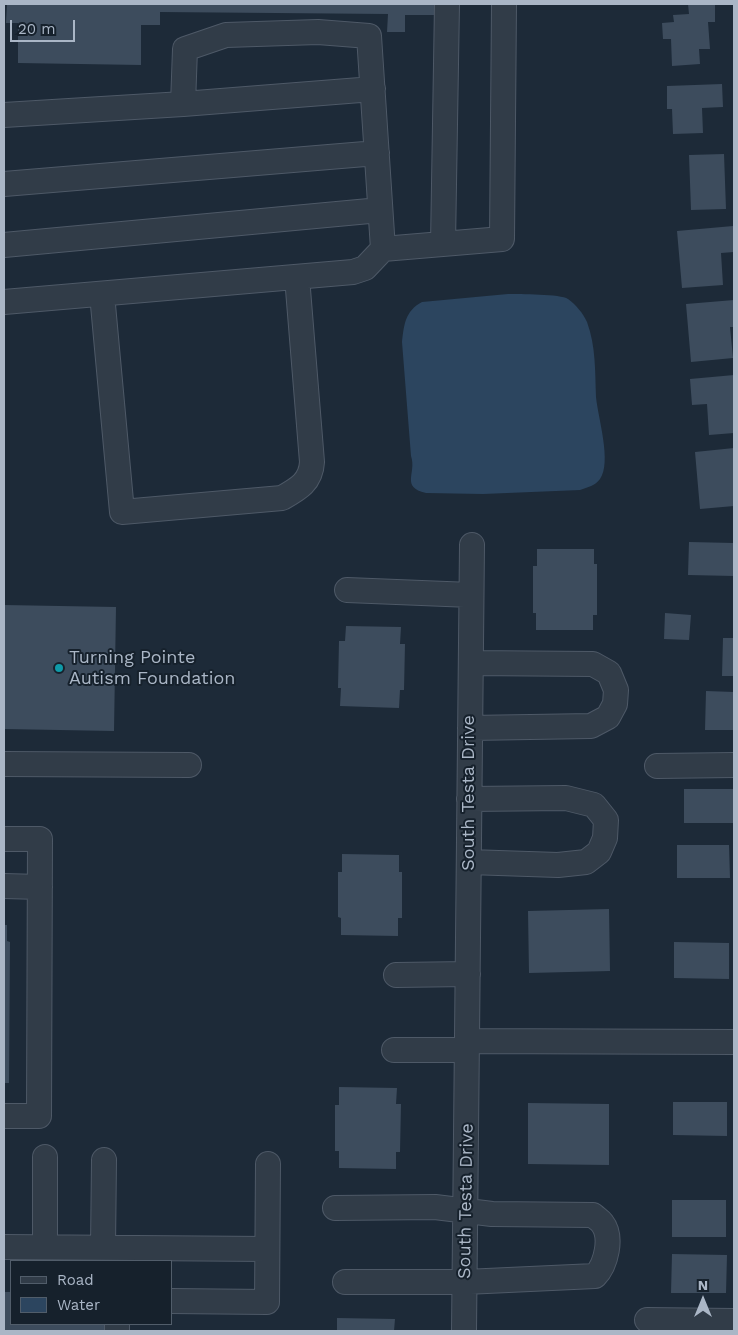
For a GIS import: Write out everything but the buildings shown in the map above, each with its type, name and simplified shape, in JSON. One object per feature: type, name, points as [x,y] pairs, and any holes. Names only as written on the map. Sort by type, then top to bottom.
[{"type":"street","points":[[443,244],[447,4]]},
{"type":"street","points":[[4,302],[353,272],[365,268],[383,250],[502,239],[504,4]]},
{"type":"street","points":[[183,104],[185,49],[226,35],[318,32],[369,36],[383,250]]},
{"type":"street","points":[[4,115],[183,104],[373,89]]},
{"type":"street","points":[[4,184],[377,153]]},
{"type":"street","points":[[4,245],[380,210]]},
{"type":"street","points":[[102,294],[122,512],[282,498],[302,487],[311,474],[312,462],[297,277]]},
{"type":"street","name":"South Testa Drive","points":[[464,1331],[472,544]]},
{"type":"street","points":[[347,590],[471,595]]},
{"type":"street","points":[[470,728],[591,726],[608,717],[615,704],[616,690],[609,672],[593,664],[471,663]]},
{"type":"street","points":[[4,764],[189,765]]},
{"type":"street","points":[[656,766],[734,765]]},
{"type":"street","points":[[469,862],[558,865],[586,862],[599,852],[604,838],[606,820],[594,805],[566,798],[470,799]]},
{"type":"street","points":[[4,839],[40,839],[39,1116],[4,1116]]},
{"type":"street","points":[[4,886],[40,887]]},
{"type":"street","points":[[396,975],[468,974]]},
{"type":"street","points":[[394,1050],[467,1045],[734,1042]]},
{"type":"street","points":[[44,1247],[45,1157]]},
{"type":"street","points":[[104,1160],[113,1252]]},
{"type":"street","points":[[172,1301],[267,1302],[268,1164]]},
{"type":"street","points":[[335,1208],[435,1207],[492,1214],[593,1215],[603,1224],[607,1234],[603,1268],[595,1276],[465,1282],[345,1282]]},
{"type":"street","points":[[4,1247],[44,1247],[113,1252],[267,1248]]},
{"type":"street","points":[[647,1320],[734,1321]]},
{"type":"water","points":[[508,294],[564,297],[574,304],[587,322],[594,350],[596,397],[605,451],[605,462],[600,479],[594,485],[580,490],[483,494],[426,493],[418,490],[411,483],[412,462],[402,342],[406,319],[412,310],[422,302]]},
{"type":"place","name":"Turning Pointe Autism Foundation","points":[[59,668]]}]
